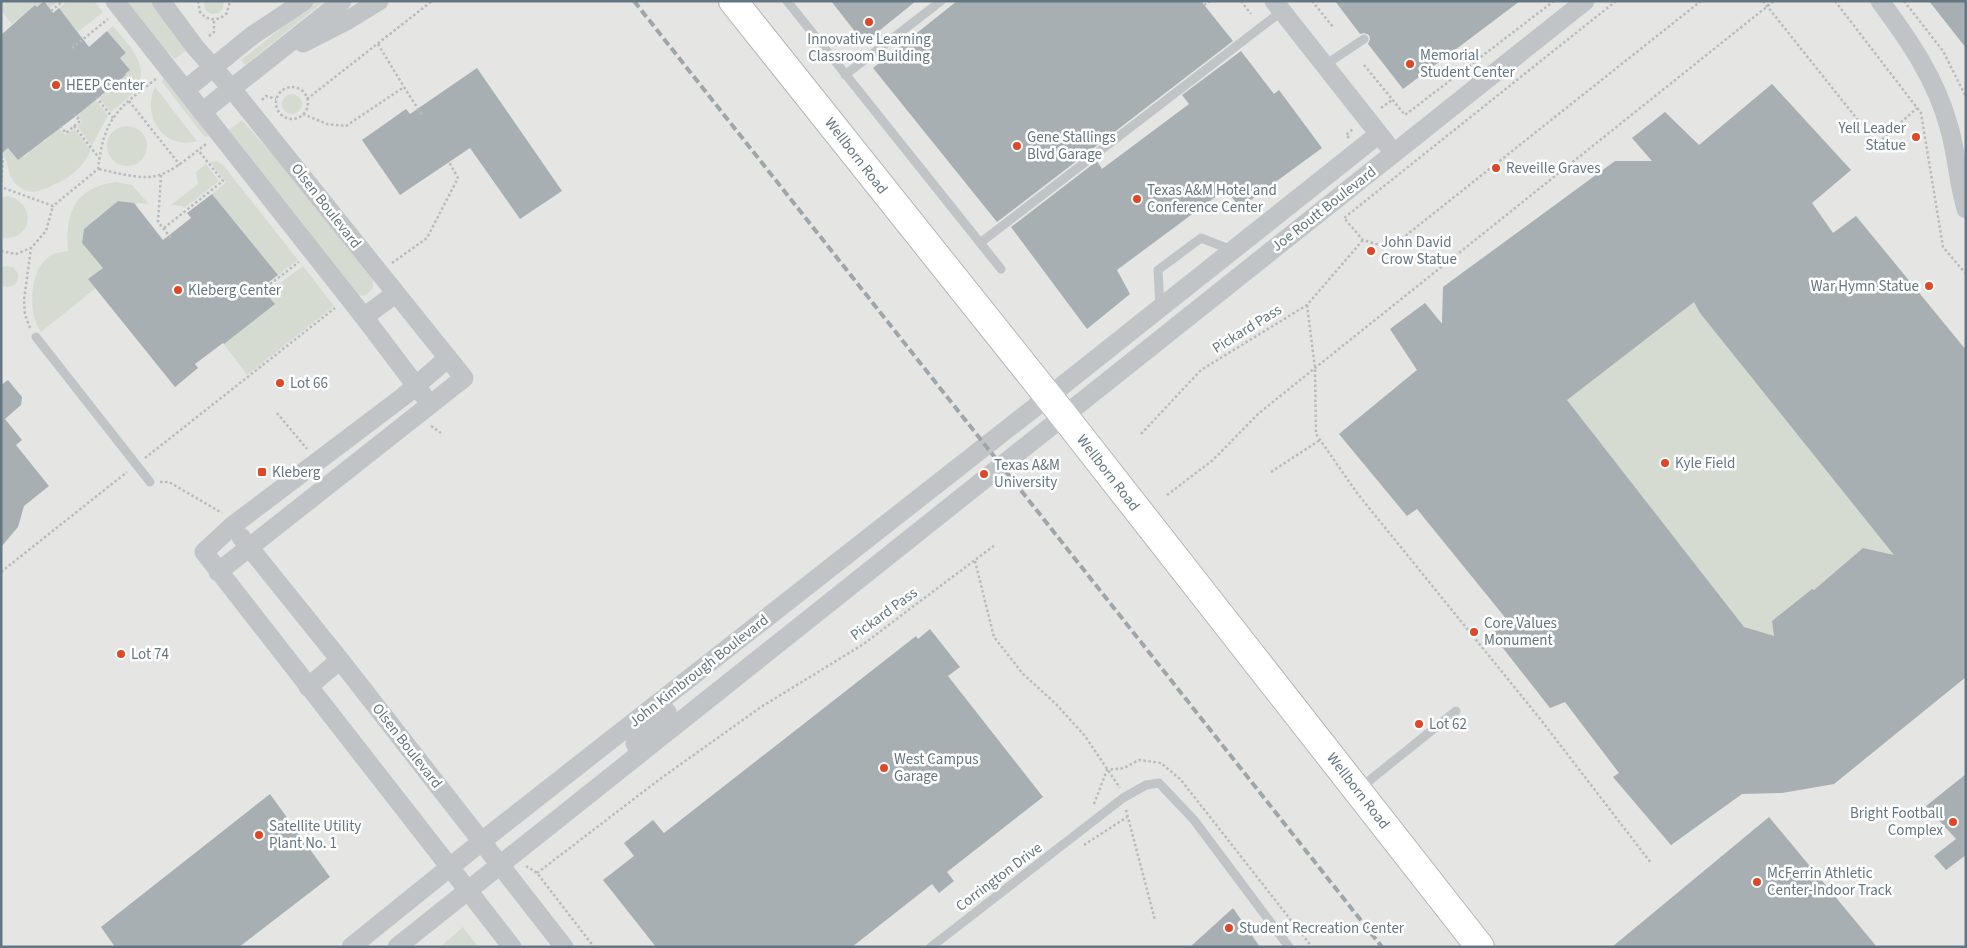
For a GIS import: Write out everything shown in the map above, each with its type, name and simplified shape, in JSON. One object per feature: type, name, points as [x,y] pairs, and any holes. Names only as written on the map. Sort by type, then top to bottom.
[{"type":"main road","name":"Wellborn Road","points":[[734,1],[1480,947]]},
{"type":"street","name":"Olsen Boulevard","points":[[161,1],[195,47],[232,89],[464,378],[432,405],[248,546],[218,572]]},
{"type":"street","points":[[253,36],[279,1]]},
{"type":"street","points":[[185,90],[253,36],[304,1]]},
{"type":"street","points":[[202,112],[342,1]]},
{"type":"street","points":[[270,59],[348,20],[379,1]]},
{"type":"street","name":"Joe Routt Boulevard","points":[[1056,407],[1175,327],[1585,1]]},
{"type":"street","points":[[1880,1],[1915,50],[1939,97],[1953,140],[1966,209]]},
{"type":"street","points":[[1278,6],[1395,153]]},
{"type":"street","points":[[113,9],[185,90],[432,405]]},
{"type":"street","name":"Joe Routt Boulevard","points":[[1056,407],[1160,307],[1379,134]]},
{"type":"street","points":[[1232,250],[1248,269]]},
{"type":"street","points":[[364,317],[396,294]]},
{"type":"street","points":[[1160,307],[1175,327]]},
{"type":"street","points":[[448,358],[416,386],[228,520],[204,552],[512,947]]},
{"type":"street","name":"John Kimbrough Boulevard","points":[[351,947],[720,654],[1056,407]]},
{"type":"street","name":"John Kimbrough Boulevard","points":[[397,947],[738,676],[1056,407]]},
{"type":"street","name":"Olsen Boulevard","points":[[228,520],[564,947]]},
{"type":"street","points":[[720,654],[738,676]]},
{"type":"street","points":[[308,687],[340,660]]},
{"type":"street","points":[[640,754],[636,747],[636,739],[670,709],[679,686]]},
{"type":"lane","points":[[787,1],[1001,269]]},
{"type":"lane","points":[[845,75],[941,1]]},
{"type":"lane","points":[[980,243],[1278,6]]},
{"type":"lane","points":[[1325,65],[1364,38]]},
{"type":"lane","points":[[1160,307],[1158,270],[1201,238],[1232,250]]},
{"type":"lane","points":[[36,336],[150,482]]},
{"type":"lane","points":[[1358,790],[1456,711]]},
{"type":"lane","name":"Corrington Drive","points":[[931,947],[1085,829],[1122,798],[1146,784],[1159,783],[1194,820],[1289,947]]},
{"type":"path","points":[[51,11],[63,1]]},
{"type":"path","points":[[198,1],[200,12],[208,19],[214,20],[228,13],[230,1]]},
{"type":"path","points":[[308,99],[432,1]]},
{"type":"path","points":[[1204,5],[1211,1]]},
{"type":"path","points":[[1241,1],[1251,14]]},
{"type":"path","points":[[1312,1],[1333,27]]},
{"type":"path","points":[[1364,65],[1405,115],[1554,1]]},
{"type":"path","points":[[1616,1],[1344,218],[1363,240],[1390,248],[1701,1]]},
{"type":"path","points":[[1763,1],[1878,144],[1917,108]]},
{"type":"path","points":[[1167,495],[1212,460],[1258,414],[1774,1]]},
{"type":"path","points":[[1835,1],[1921,113],[1943,246],[1966,274]]},
{"type":"path","points":[[1904,1],[1943,51],[1966,96]]},
{"type":"path","points":[[72,48],[113,9]]},
{"type":"path","points":[[195,47],[214,32],[214,20]]},
{"type":"path","points":[[378,44],[422,115]]},
{"type":"path","points":[[1,251],[16,254],[31,248],[46,231],[53,206],[98,169],[103,137],[113,118],[129,101],[168,69]]},
{"type":"path","points":[[292,86],[302,90],[308,99],[308,104],[303,114],[294,119],[284,117],[277,109],[276,99],[282,90],[292,86]]},
{"type":"path","points":[[303,114],[327,124],[346,126],[404,87]]},
{"type":"path","points":[[249,110],[266,96],[276,99]]},
{"type":"path","points":[[96,97],[113,118]]},
{"type":"path","points":[[1381,108],[1392,99]]},
{"type":"path","points":[[129,101],[180,165]]},
{"type":"path","points":[[60,126],[66,133],[80,121],[74,114]]},
{"type":"path","points":[[74,126],[99,158]]},
{"type":"path","points":[[1346,135],[1353,130]]},
{"type":"path","points":[[98,169],[140,178],[161,175],[180,165],[219,133]]},
{"type":"path","points":[[164,228],[223,181],[198,150]]},
{"type":"path","points":[[1,156],[3,158],[1,187],[53,206]]},
{"type":"path","points":[[387,267],[427,238],[458,178],[449,162]]},
{"type":"path","points":[[161,175],[158,222],[172,239]]},
{"type":"path","name":"Pickard Pass","points":[[1141,434],[1201,370],[1307,305],[1363,240]]},
{"type":"path","points":[[31,248],[24,307],[26,320],[36,336]]},
{"type":"path","points":[[258,293],[302,260]]},
{"type":"path","points":[[1,572],[339,305]]},
{"type":"path","points":[[1307,305],[1315,368],[1316,434],[1357,493],[1541,720],[1651,863]]},
{"type":"path","points":[[276,413],[308,450]]},
{"type":"path","points":[[427,425],[434,426],[441,433]]},
{"type":"path","points":[[1271,472],[1320,440]]},
{"type":"path","points":[[150,482],[169,482],[228,520]]},
{"type":"path","name":"Pickard Pass","points":[[537,874],[660,780],[780,694],[862,645],[995,545]]},
{"type":"path","points":[[975,561],[994,637],[1023,674],[1055,702],[1085,736],[1119,786],[1155,920]]},
{"type":"path","points":[[1085,829],[1107,770]]},
{"type":"path","points":[[525,865],[537,874],[594,947]]},
{"type":"shaded area","name":"Texas A&M University","points":[[1,1],[1966,1],[1966,947],[1,947]]},
{"type":"shaded area","points":[[1,1],[59,1],[49,9],[44,2],[37,7],[35,5],[18,22],[16,20],[12,24],[1,10]]},
{"type":"shaded area","points":[[67,1],[94,1],[103,12],[78,32],[59,8]]},
{"type":"shaded area","points":[[125,1],[151,1],[186,51],[175,59],[158,43]]},
{"type":"shaded area","points":[[204,1],[224,1],[223,9],[218,13],[211,14],[205,10]]},
{"type":"shaded area","points":[[315,1],[325,1],[245,65],[241,60]]},
{"type":"shaded area","points":[[113,26],[137,58],[141,75],[132,94],[111,112],[97,96],[100,94],[102,96],[106,92],[105,90],[126,76],[125,74],[130,70],[120,58],[126,53],[107,31]]},
{"type":"shaded area","points":[[164,77],[210,136],[205,137],[203,135],[162,82]]},
{"type":"shaded area","name":"Kyle Field","points":[[1772,84],[1851,170],[1812,203],[1833,233],[1856,216],[1966,350],[1966,677],[1742,794],[1671,845],[1613,777],[1630,765],[1626,758],[1614,766],[1565,702],[1550,708],[1492,634],[1508,621],[1424,518],[1445,503],[1437,493],[1407,516],[1339,434],[1417,370],[1390,329],[1425,303],[1442,323],[1443,287],[1615,161],[1652,161],[1632,138],[1665,112],[1699,145]]},
{"type":"shaded area","points":[[155,87],[197,141],[185,143],[175,141],[158,129],[151,109],[151,98]]},
{"type":"shaded area","points":[[288,94],[296,94],[302,100],[302,108],[296,114],[288,114],[282,108],[282,100]]},
{"type":"shaded area","points":[[94,98],[108,115],[92,146],[77,126],[82,122],[75,113]]},
{"type":"shaded area","points":[[242,120],[282,165],[373,280],[373,288],[366,295],[359,296],[229,130]]},
{"type":"shaded area","points":[[123,126],[131,126],[138,129],[144,135],[147,146],[144,157],[138,163],[131,166],[123,166],[116,163],[110,157],[107,150],[107,142],[110,135],[116,129]]},
{"type":"shaded area","points":[[58,127],[65,135],[74,129],[91,150],[88,156],[72,175],[45,189],[30,192],[21,188],[11,177],[2,153],[8,148],[18,160],[29,153],[28,151],[42,140],[44,142]]},
{"type":"shaded area","points":[[217,161],[224,166],[298,260],[278,275],[212,194],[226,182],[210,162]]},
{"type":"shaded area","points":[[206,164],[219,181],[184,208],[171,205],[198,184],[196,172]]},
{"type":"shaded area","points":[[116,182],[132,185],[149,204],[138,203],[135,205],[134,203],[118,201],[84,229],[82,243],[98,262],[107,265],[89,279],[96,288],[41,332],[34,316],[32,305],[36,274],[40,266],[51,255],[68,251],[68,225],[75,204],[82,196],[102,185]]},
{"type":"shaded area","points":[[7,196],[17,200],[24,206],[28,221],[20,234],[12,238],[1,238],[1,197]]},
{"type":"shaded area","points":[[5,266],[13,267],[18,273],[16,283],[8,287],[1,285],[1,268]]},
{"type":"shaded area","points":[[303,266],[334,306],[247,375],[224,344],[274,304],[265,292],[271,290]]},
{"type":"shaded area","points":[[463,927],[478,947],[440,947]]},
{"type":"building","name":"HEEP Center","points":[[44,1],[53,13],[59,8],[89,47],[107,31],[126,53],[120,58],[130,70],[76,116],[18,160],[8,148],[1,154],[1,35],[35,5],[37,7]]},
{"type":"building","name":"Innovative Learning Classroom Building","points":[[831,1],[916,1],[864,43]]},
{"type":"building","name":"Gene Stallings Blvd Garage","points":[[957,1],[1201,1],[1233,41],[997,222],[873,68]]},
{"type":"building","name":"Memorial Student Center","points":[[1335,1],[1520,1],[1403,89],[1368,44],[1369,35],[1360,34]]},
{"type":"building","points":[[1929,1],[1966,1],[1966,48]]},
{"type":"building","name":"Texas A&M Hotel and Conference Center","points":[[1241,51],[1274,94],[1279,90],[1322,148],[1240,208],[1226,189],[1117,270],[1130,294],[1087,329],[1011,227],[1097,161],[1102,169],[1189,104],[1182,95]]},
{"type":"building","points":[[477,68],[562,191],[520,219],[470,148],[400,195],[362,140],[406,109],[410,114]]},
{"type":"building","name":"Kyle Field","points":[[1772,84],[1851,170],[1812,203],[1833,233],[1856,216],[1966,350],[1966,677],[1834,784],[1782,793],[1742,794],[1671,845],[1613,777],[1619,773],[1565,702],[1550,708],[1492,634],[1508,621],[1417,509],[1407,516],[1339,434],[1417,370],[1390,329],[1425,303],[1442,324],[1443,287],[1615,161],[1652,161],[1632,138],[1665,112],[1699,145]],"holes":[[[1694,302],[1700,313],[1894,555],[1863,548],[1814,590],[1812,589],[1772,621],[1774,636],[1744,627],[1567,400]]]},
{"type":"building","name":"Kleberg Center","points":[[212,194],[278,275],[261,288],[275,304],[195,364],[198,368],[175,387],[88,279],[103,268],[82,243],[84,229],[118,201],[134,203],[163,240],[191,218],[187,213]]},
{"type":"building","points":[[8,380],[22,397],[21,405],[5,419],[22,440],[16,445],[49,486],[24,506],[18,527],[1,547],[1,385]]},
{"type":"building","name":"West Campus Garage","points":[[930,629],[960,667],[948,676],[1043,797],[947,872],[954,881],[939,893],[932,884],[852,947],[656,947],[603,880],[634,856],[624,843],[653,820],[664,833],[916,636],[918,639]]},
{"type":"building","name":"Bright Football Complex","points":[[1966,774],[1966,855],[1946,870],[1934,856],[1956,839],[1926,806]]},
{"type":"building","name":"Satellite Utility Plant No. 1","points":[[270,794],[330,877],[239,947],[115,947],[101,927]]},
{"type":"building","name":"McFerrin Athletic Center-Indoor Track","points":[[1769,817],[1877,947],[1612,947]]},
{"type":"building","name":"Student Recreation Center","points":[[1233,908],[1260,947],[1190,947]]},
{"type":"railway","points":[[634,1],[1382,947]]},
{"type":"place","name":"Innovative Learning Classroom Building","points":[[869,22]]},
{"type":"place","name":"Memorial Student Center","points":[[1410,64]]},
{"type":"place","name":"HEEP Center","points":[[56,85]]},
{"type":"place","name":"Yell Leader Statue","points":[[1916,137]]},
{"type":"place","name":"Gene Stallings Blvd Garage","points":[[1017,146]]},
{"type":"place","name":"Reveille Graves","points":[[1496,168]]},
{"type":"place","name":"Texas A&M Hotel and Conference Center","points":[[1137,199]]},
{"type":"place","name":"John David Crow Statue","points":[[1371,251]]},
{"type":"place","name":"War Hymn Statue","points":[[1929,286]]},
{"type":"place","name":"Kleberg Center","points":[[178,290]]},
{"type":"place","name":"Lot 66","points":[[280,383]]},
{"type":"place","name":"Kyle Field","points":[[1665,463]]},
{"type":"place","name":"Kleberg","points":[[262,472]]},
{"type":"place","name":"Texas A&M University","points":[[984,474]]},
{"type":"place","name":"Core Values Monument","points":[[1474,632]]},
{"type":"place","name":"Lot 74","points":[[121,654]]},
{"type":"place","name":"Lot 62","points":[[1419,724]]},
{"type":"place","name":"West Campus Garage","points":[[884,768]]},
{"type":"place","name":"Bright Football Complex","points":[[1953,822]]},
{"type":"place","name":"Satellite Utility Plant No. 1","points":[[259,835]]},
{"type":"place","name":"McFerrin Athletic Center-Indoor Track","points":[[1757,882]]},
{"type":"place","name":"Student Recreation Center","points":[[1229,928]]}]
